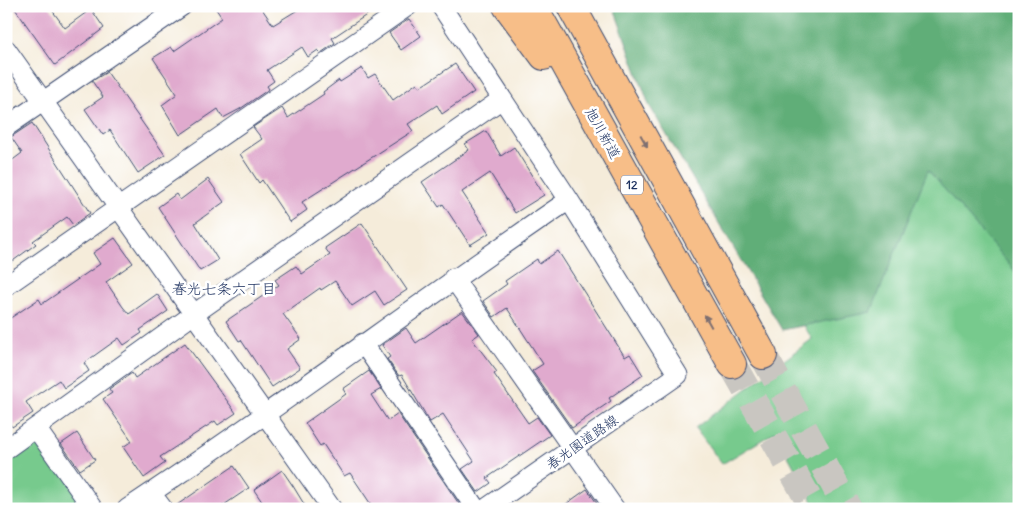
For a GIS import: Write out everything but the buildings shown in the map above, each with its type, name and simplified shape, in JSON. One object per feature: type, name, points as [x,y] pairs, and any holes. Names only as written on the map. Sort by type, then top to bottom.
[{"type":"highway","name":"12","points":[[507,6],[611,148]]},
{"type":"highway","name":"旭川新道","points":[[533,6],[732,364]]},
{"type":"highway","name":"12","points":[[570,6],[763,355]]},
{"type":"highway","name":"12","points":[[588,6],[626,108]]},
{"type":"street","points":[[6,127],[182,6]]},
{"type":"street","points":[[6,286],[408,6]]},
{"type":"street","points":[[127,509],[264,414],[453,278],[569,200],[441,6]]},
{"type":"street","points":[[6,49],[332,509]]},
{"type":"street","points":[[6,449],[194,314],[502,98]]},
{"type":"street","name":"春光園道路線","points":[[486,509],[678,375],[569,200]]},
{"type":"street","points":[[453,278],[615,509]]},
{"type":"street","points":[[363,343],[476,509]]},
{"type":"street","points":[[36,428],[93,509]]},
{"type":"street","points":[[152,493],[163,509]]},
{"type":"green space","points":[[613,6],[1019,6],[1019,276],[928,170],[871,312],[782,330],[649,105]]},
{"type":"green space","points":[[1019,6],[1019,509],[817,509],[775,432],[722,464],[695,428],[812,339],[659,78]]},
{"type":"green space","points":[[36,428],[93,509],[6,509],[6,449]]},
{"type":"tunnel","points":[[763,355],[848,509]]},
{"type":"tunnel","points":[[732,364],[814,509]]},
{"type":"district","name":"春光七条六丁目","points":[[224,289]]}]
